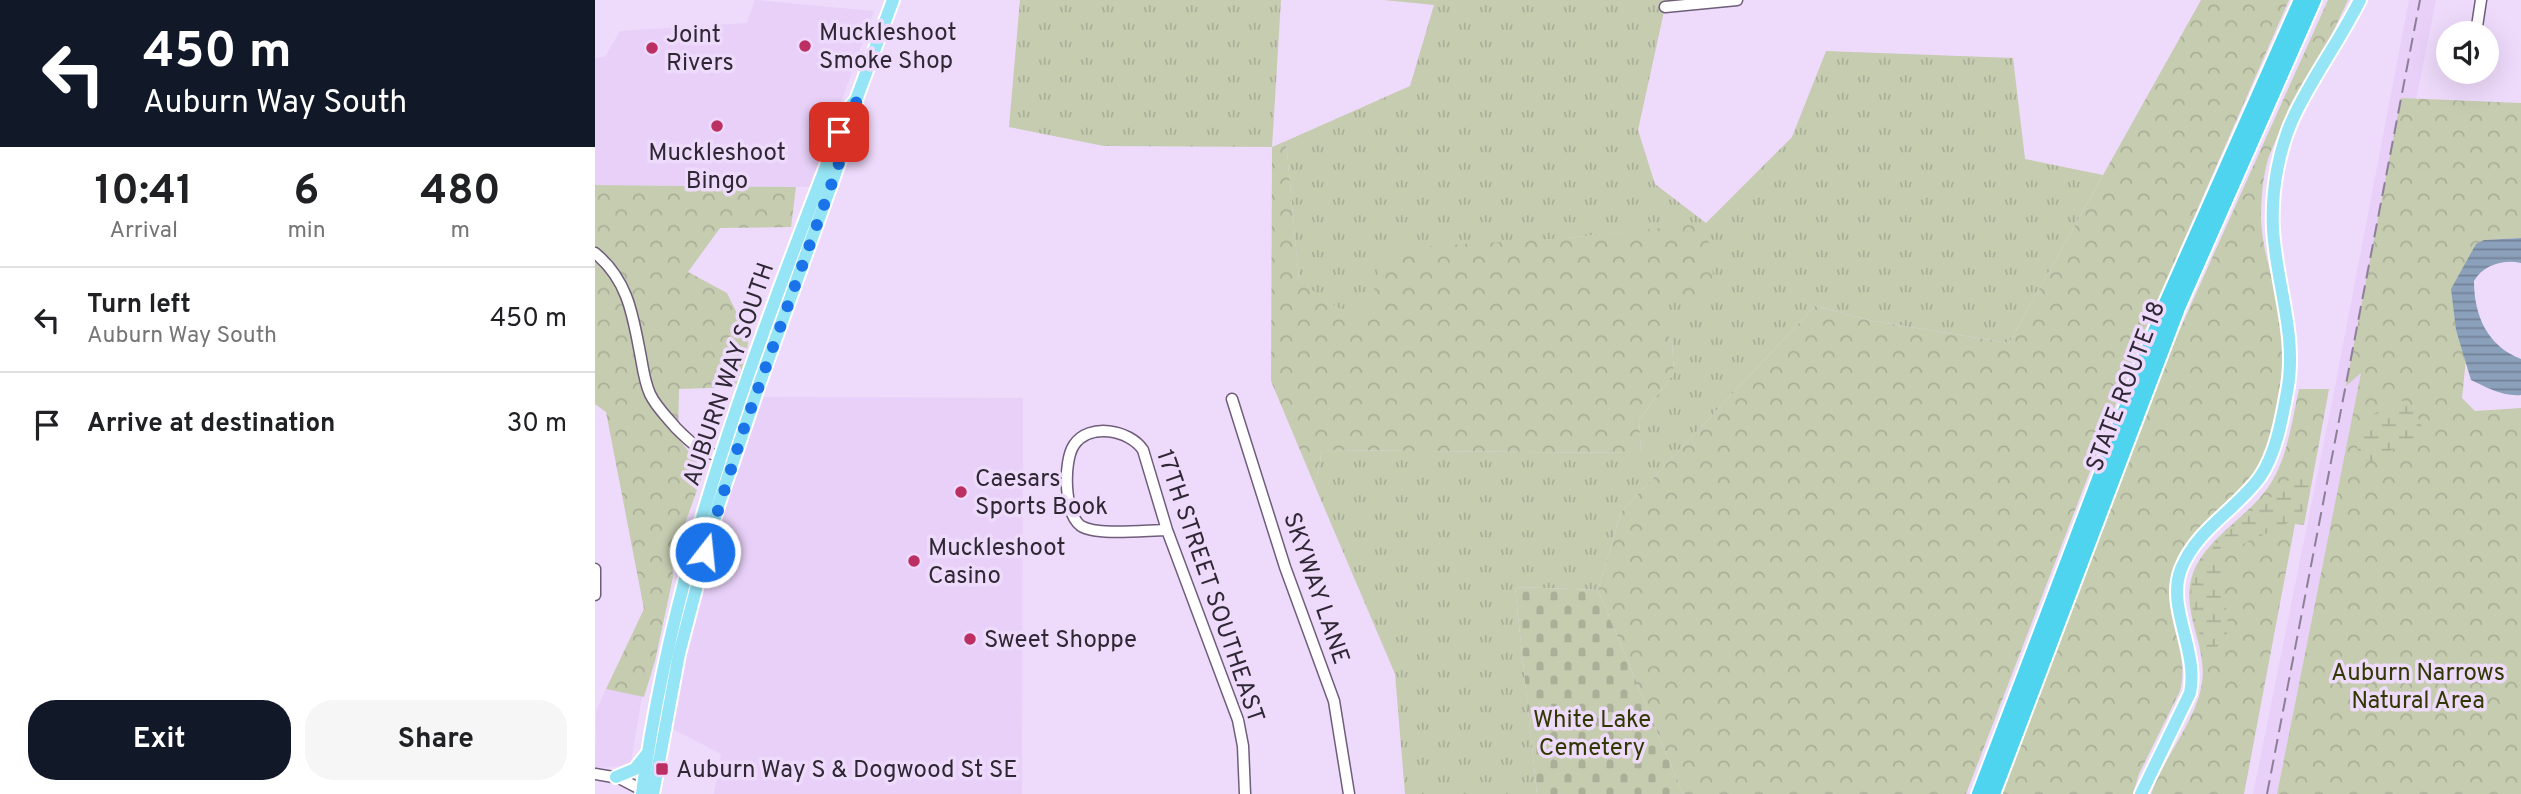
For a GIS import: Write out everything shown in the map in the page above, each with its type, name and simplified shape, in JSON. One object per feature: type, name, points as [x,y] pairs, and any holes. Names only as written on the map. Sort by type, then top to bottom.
[{"type":"highway","name":"STATE ROUTE 18","points":[[1979,794],[2166,303],[2301,0]]},
{"type":"highway","name":"STATE ROUTE 18","points":[[1993,794],[2178,308],[2314,0]]},
{"type":"main road","name":"AUBURN WAY SOUTH","points":[[647,793],[649,751],[666,656],[691,551],[720,456],[847,112],[856,100],[893,0]]},
{"type":"main road","points":[[2140,794],[2190,693],[2193,676],[2176,592],[2180,571],[2189,551],[2202,534],[2260,476],[2269,460],[2274,442],[2288,388],[2290,354],[2273,226],[2279,167],[2296,111],[2360,0]]},
{"type":"main road","name":"AUBURN WAY SOUTH","points":[[647,793],[698,574],[717,509],[754,398],[857,113],[856,100]]},
{"type":"main road","points":[[677,664],[671,657],[680,612],[678,601]]},
{"type":"main road","points":[[616,777],[635,769],[649,751]]},
{"type":"street","points":[[1665,7],[1737,0]]},
{"type":"street","points":[[2478,21],[2481,0]]},
{"type":"street","points":[[595,253],[611,268],[628,296],[651,396],[697,449],[720,456]]},
{"type":"street","name":"SKYWAY LANE","points":[[1232,399],[1285,567],[1334,701],[1349,794]]},
{"type":"street","name":"17TH STREET SOUTHEAST","points":[[1167,530],[1088,528],[1075,519],[1069,507],[1068,464],[1075,443],[1083,436],[1095,433],[1123,433],[1132,437],[1143,450],[1167,530],[1238,720],[1243,746],[1245,794]]},
{"type":"street","points":[[595,569],[595,595]]},
{"type":"street","points":[[595,774],[616,777],[647,793]]},
{"type":"shaded area","points":[[755,0],[874,11],[810,187],[595,185],[595,58],[605,57],[620,31],[747,23]]},
{"type":"shaded area","points":[[2409,0],[2436,0],[2277,794],[2253,794],[2333,397]]},
{"type":"shaded area","points":[[762,397],[1023,398],[1022,794],[714,794],[721,754],[673,729],[688,649],[712,551]]},
{"type":"shaded area","points":[[606,689],[642,696],[631,762],[623,766],[595,768],[596,711]]},
{"type":"green space","points":[[1020,0],[1281,0],[1272,147],[1104,146],[1009,127]]},
{"type":"green space","points":[[1384,0],[1737,0],[1665,7],[1638,130],[1655,184],[1706,223],[1792,137],[1826,51],[2013,58],[2025,159],[2103,175],[2009,343],[1873,321],[1815,306],[1621,512],[1598,590],[1515,587],[1537,794],[1405,794],[1395,674],[1315,486],[1322,450],[1641,453],[1639,420],[1674,373],[1672,342],[1648,303],[1706,224],[1567,238],[1371,318],[1337,308],[1299,281],[1286,141],[1410,86],[1434,5]]},
{"type":"green space","points":[[2201,0],[2289,0],[2142,336],[1966,794],[1683,794],[1598,590],[1621,512],[1815,306],[1873,321],[2009,343]]},
{"type":"green space","points":[[2328,0],[2348,0],[2308,82],[2273,145],[2263,184],[2262,232],[2280,309],[2283,339],[2282,374],[2273,424],[2264,457],[2253,476],[2191,538],[2176,562],[2169,597],[2181,658],[2180,691],[2139,774],[2133,794],[2002,794],[2176,338]]},
{"type":"green space","name":"Auburn Narrows Natural Area","points":[[2401,98],[2521,103],[2521,238],[2484,240],[2456,330],[2466,359],[2462,398],[2475,411],[2521,408],[2521,794],[2277,794],[2361,373],[2346,386]]},
{"type":"green space","points":[[1286,141],[1299,280],[1337,308],[1369,313],[1383,249],[1567,238],[1706,223],[1716,297],[1649,303],[1672,342],[1674,373],[1639,420],[1641,453],[1322,450],[1315,486],[1271,381],[1272,147]]},
{"type":"green space","points":[[595,185],[796,187],[791,227],[720,228],[688,272],[727,293],[749,338],[740,387],[679,389],[678,438],[704,471],[672,559],[673,577],[655,661],[644,697],[606,689],[644,609],[606,412],[595,404]]},
{"type":"green space","name":"Auburn Narrows Natural Area","points":[[2299,389],[2329,389],[2304,525],[2295,524],[2244,794],[2151,794],[2187,725],[2202,683],[2201,655],[2189,601],[2193,573],[2206,551],[2254,504],[2271,483],[2283,458]]},
{"type":"green space","points":[[2401,400],[2414,408],[2422,427],[2411,444],[2386,452],[2372,462],[2362,460],[2357,438],[2359,429],[2372,415]]},
{"type":"green space","points":[[2313,466],[2306,507],[2300,515],[2283,526],[2236,547],[2219,561],[2229,629],[2220,644],[2205,654],[2191,603],[2192,579],[2200,561],[2241,519],[2268,500],[2288,481]]},
{"type":"green space","name":"White Lake Cemetery","points":[[1515,587],[1598,590],[1683,794],[1537,794]]},
{"type":"water","points":[[2521,238],[2521,263],[2494,264],[2474,281],[2480,317],[2491,338],[2521,359],[2521,395],[2514,395],[2495,391],[2471,380],[2456,330],[2451,289],[2476,244],[2484,240]]},
{"type":"railway","points":[[2267,794],[2420,0]]},
{"type":"place","name":"Muckleshoot Smoke Shop","points":[[805,46]]},
{"type":"place","name":"Joint Rivers","points":[[652,48]]},
{"type":"place","name":"Muckleshoot Bingo","points":[[717,126]]},
{"type":"place","name":"Caesars Sports Book","points":[[961,492]]},
{"type":"place","name":"Muckleshoot Casino","points":[[914,561]]},
{"type":"place","name":"Sweet Shoppe","points":[[970,639]]},
{"type":"place","name":"Auburn Way S & Dogwood St SE","points":[[662,769]]},
{"type":"route","points":[[705,552],[745,425],[857,113],[856,100],[848,109],[839,132]]}]
